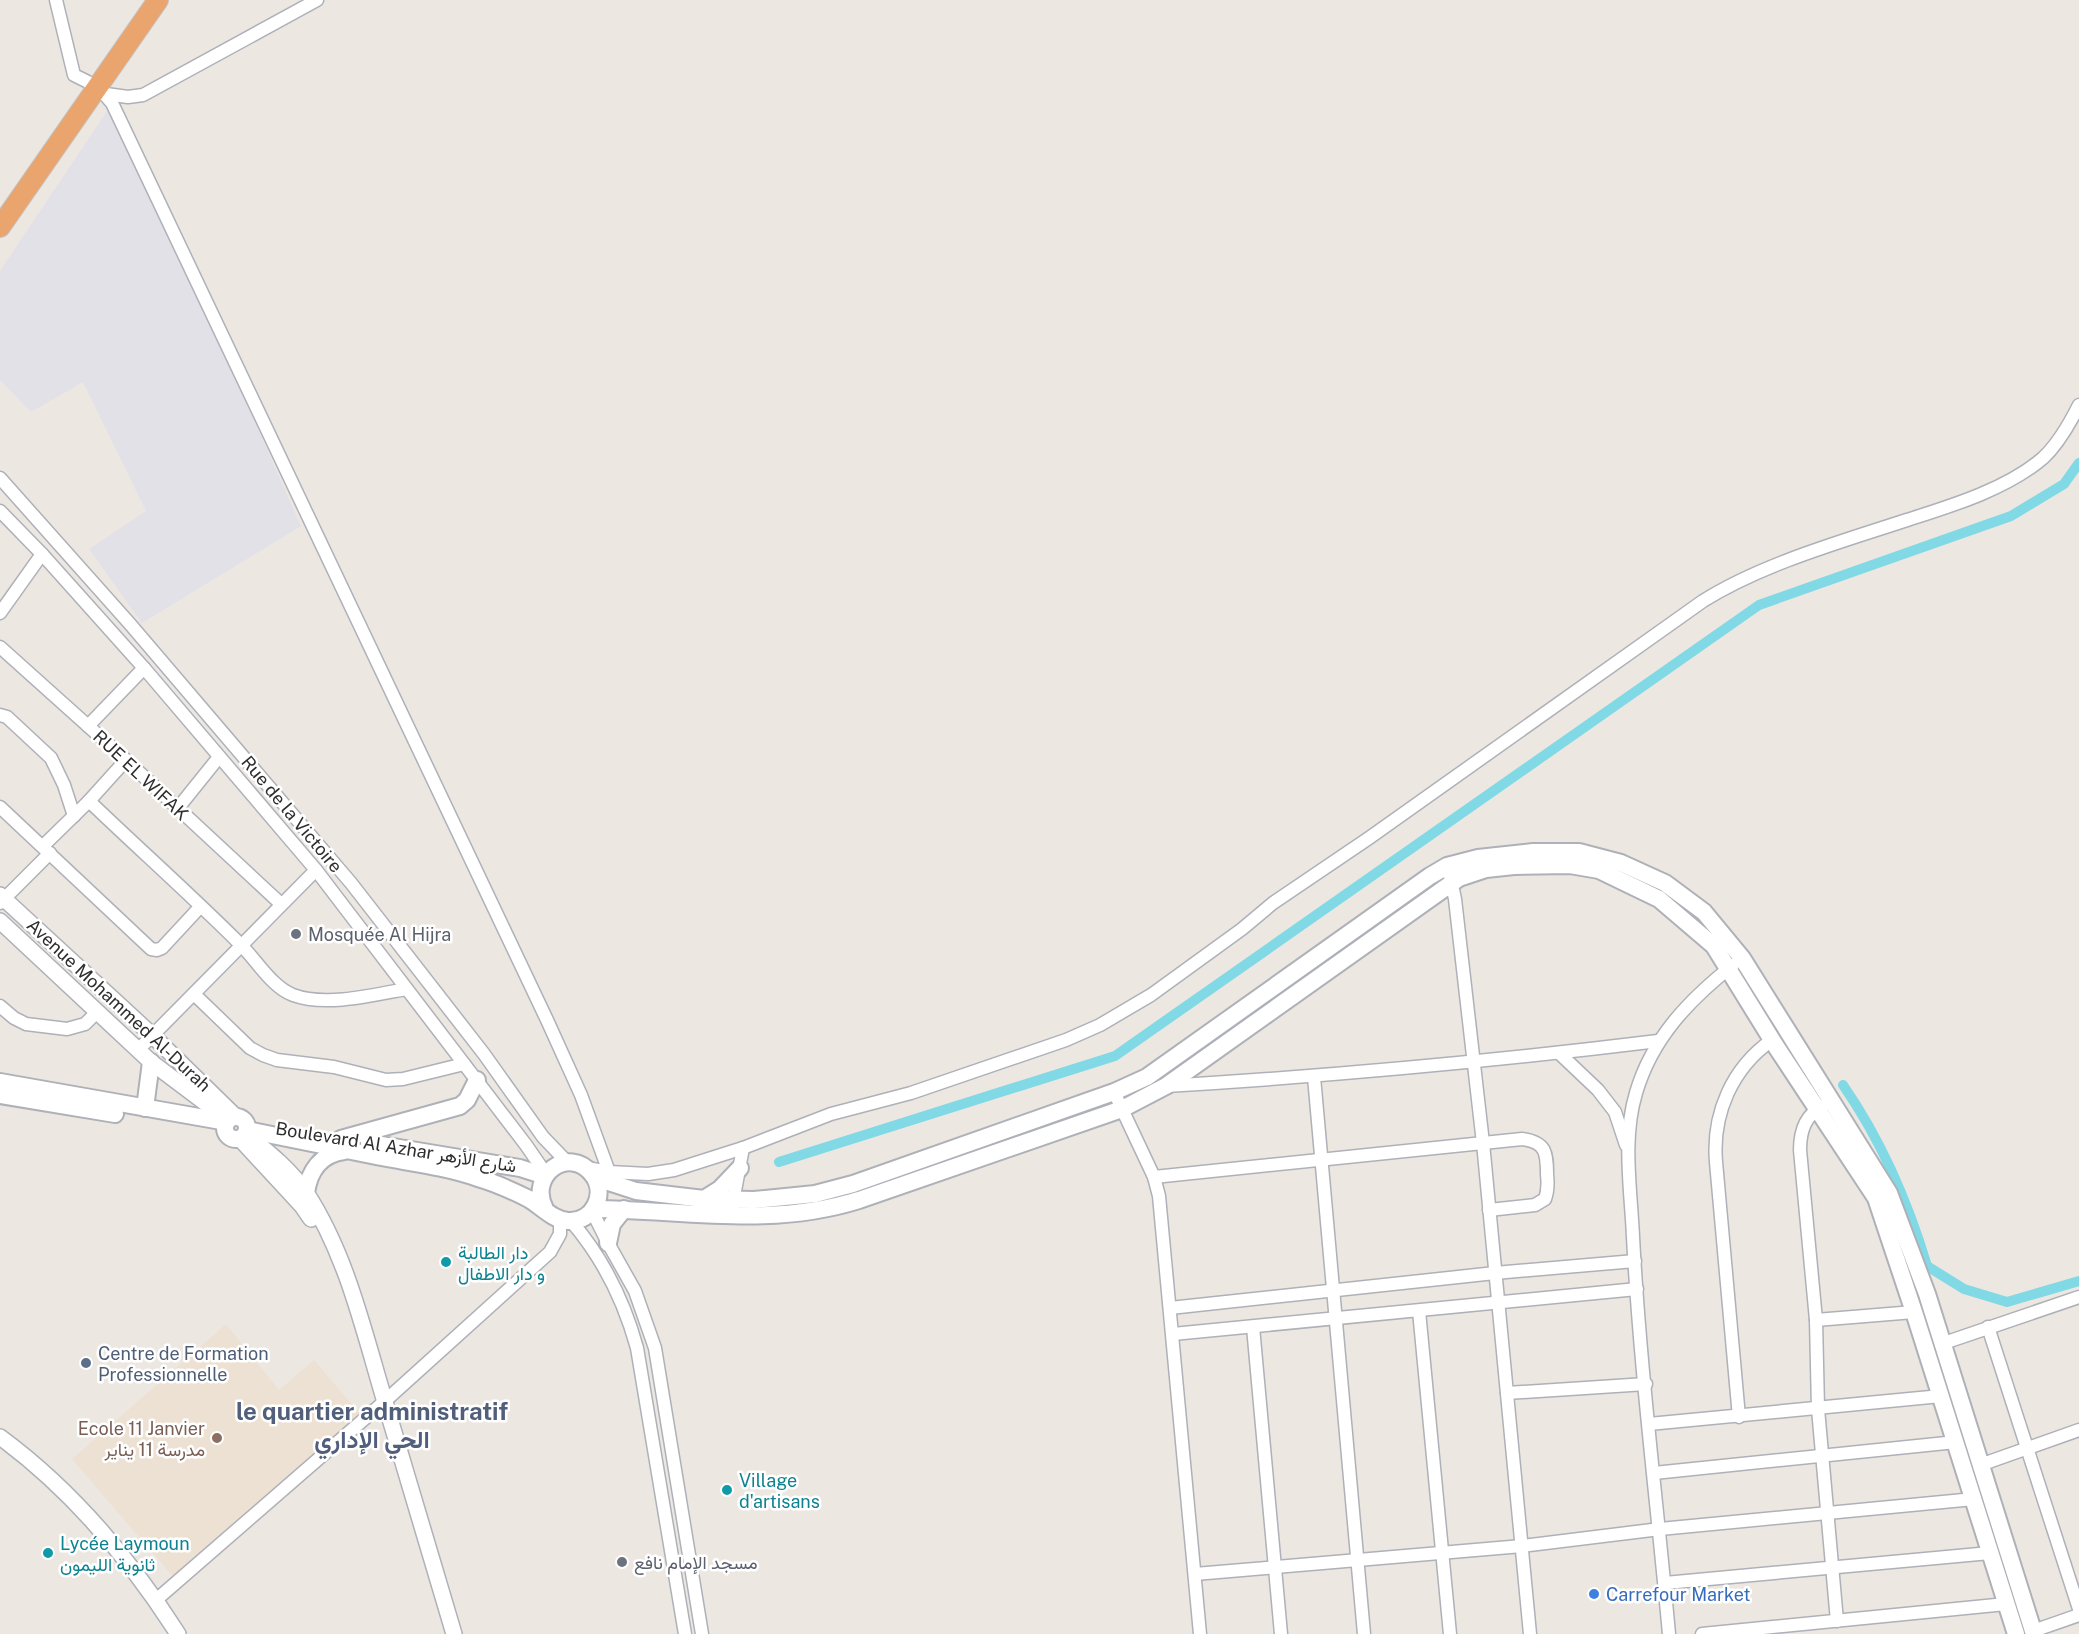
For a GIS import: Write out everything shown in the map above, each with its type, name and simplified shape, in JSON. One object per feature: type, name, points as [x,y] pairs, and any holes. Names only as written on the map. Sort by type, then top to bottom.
[{"type":"highway","points":[[97,87],[144,0]]},
{"type":"highway","points":[[0,207],[38,163],[97,87],[158,0]]},
{"type":"highway","points":[[0,227],[38,163]]},
{"type":"main road","points":[[597,1173],[599,1194],[593,1210],[583,1218],[565,1221],[545,1209],[540,1189],[545,1175],[555,1166],[568,1163],[597,1173],[636,1191],[704,1199],[732,1208],[835,1190],[1114,1092],[1147,1077],[1430,876],[1502,867],[1569,865],[1599,870],[1671,906],[1736,963],[1825,1106],[1876,1198],[2016,1634]]},
{"type":"main road","points":[[593,1210],[732,1208],[801,1214],[840,1206],[1122,1109],[1166,1086],[1449,874]]},
{"type":"main road","points":[[1736,963],[1772,1041],[1825,1106],[1889,1193],[1927,1294],[2033,1632]]},
{"type":"main road","points":[[145,1108],[151,1062]]},
{"type":"main road","points":[[306,1193],[312,1172],[318,1163],[338,1152],[345,1145],[460,1106],[467,1100],[477,1080]]},
{"type":"main road","name":"Boulevard Al Azhar شارع الأزهر","points":[[0,1082],[237,1127]]},
{"type":"main road","name":"Boulevard Al Azhar شارع الأزهر","points":[[0,1095],[520,1168],[545,1175]]},
{"type":"main road","name":"Boulevard Al Azhar شارع الأزهر","points":[[345,1145],[470,1175],[513,1191],[545,1209]]},
{"type":"main road","points":[[704,1199],[720,1189],[740,1168]]},
{"type":"main road","points":[[608,1243],[612,1224],[624,1209]]},
{"type":"street","points":[[56,0],[74,75],[97,87],[128,97],[143,95],[317,0]]},
{"type":"street","points":[[97,87],[158,201],[547,1020],[581,1095],[597,1173],[668,1172],[743,1148],[831,1114],[911,1093],[1066,1040],[1109,1020],[1151,995],[1274,903],[1703,601],[1730,584],[1834,544],[1947,507],[2024,472],[2044,456],[2061,435],[2079,405]]},
{"type":"street","name":"Rue de la Victoire","points":[[0,478],[130,624],[351,883],[484,1054],[538,1130],[568,1163]]},
{"type":"street","name":"Rue de la Victoire","points":[[0,511],[42,554],[144,668],[316,870],[526,1145],[545,1175]]},
{"type":"street","points":[[0,613],[42,554]]},
{"type":"street","name":"RUE EL WIFAK","points":[[0,647],[281,904]]},
{"type":"street","points":[[88,726],[144,668]]},
{"type":"street","points":[[0,715],[8,717],[51,758],[64,785],[74,816]]},
{"type":"street","points":[[178,808],[219,757]]},
{"type":"street","points":[[1,899],[126,760]]},
{"type":"street","points":[[89,801],[201,907],[278,985],[292,995],[335,999],[406,989]]},
{"type":"street","points":[[0,807],[151,949],[162,948],[201,907]]},
{"type":"street","points":[[138,1050],[316,870]]},
{"type":"street","points":[[1449,874],[1483,1143],[1530,1634]]},
{"type":"street","name":"Avenue Mohammed Al-Durah","points":[[1,899],[153,1036],[237,1127],[302,1206],[319,1233],[332,1263],[381,1405],[454,1634]]},
{"type":"street","name":"Avenue Mohammed Al-Durah","points":[[0,921],[151,1062],[278,1161],[306,1193],[328,1231],[341,1262],[443,1634]]},
{"type":"street","points":[[1670,1634],[1636,1289],[1629,1152],[1630,1123],[1635,1094],[1658,1041],[1690,1003],[1736,963]]},
{"type":"street","points":[[194,994],[250,1048],[277,1060],[334,1067],[386,1080],[404,1079],[464,1064]]},
{"type":"street","points":[[0,1006],[14,1018],[26,1024],[67,1029],[85,1024],[97,1012]]},
{"type":"street","points":[[1166,1086],[1314,1077],[1658,1041]]},
{"type":"street","points":[[1739,1417],[1715,1135],[1721,1109],[1731,1085],[1747,1063],[1772,1041]]},
{"type":"street","points":[[1559,1053],[1598,1090],[1615,1112],[1629,1152]]},
{"type":"street","points":[[1314,1077],[1364,1634]]},
{"type":"street","points":[[1114,1092],[1154,1177],[1159,1196],[1200,1634]]},
{"type":"street","points":[[1825,1106],[1808,1117],[1804,1125],[1800,1150],[1816,1320],[1818,1409],[1838,1621]]},
{"type":"street","points":[[1154,1177],[1483,1143],[1532,1140],[1539,1144],[1547,1156],[1548,1193],[1542,1202],[1535,1205],[1489,1210]]},
{"type":"street","points":[[732,1208],[743,1148]]},
{"type":"street","points":[[593,1210],[608,1243],[635,1291],[655,1348],[702,1634]]},
{"type":"street","points":[[156,1600],[381,1405],[550,1252],[565,1221],[592,1248],[616,1289],[625,1308],[637,1348],[685,1634]]},
{"type":"street","points":[[1170,1308],[1495,1273],[1635,1261]]},
{"type":"street","points":[[1173,1334],[1636,1289]]},
{"type":"street","points":[[1941,1344],[2079,1297]]},
{"type":"street","points":[[1419,1311],[1450,1634]]},
{"type":"street","points":[[1816,1320],[1914,1312]]},
{"type":"street","points":[[1252,1327],[1281,1634]]},
{"type":"street","points":[[1988,1327],[2079,1609]]},
{"type":"street","points":[[1507,1393],[1646,1384]]},
{"type":"street","points":[[1649,1424],[1941,1396]]},
{"type":"street","points":[[1980,1465],[2079,1430]]},
{"type":"street","points":[[0,1437],[51,1480],[89,1517],[124,1557],[178,1634]]},
{"type":"street","points":[[1654,1473],[1956,1442]]},
{"type":"street","points":[[1195,1574],[1522,1546],[1660,1529],[1974,1499]]},
{"type":"street","points":[[1665,1583],[1990,1553]]},
{"type":"street","points":[[1702,1634],[2006,1604]]},
{"type":"street","points":[[2033,1632],[2079,1615]]},
{"type":"shaded area","points":[[113,102],[301,526],[142,623],[89,549],[146,511],[83,382],[31,412],[0,380],[0,271]]},
{"type":"shaded area","name":"Ecole 11 Janvier مدرسة 11 يناير","points":[[226,1324],[279,1390],[314,1360],[362,1416],[176,1580],[72,1459]]},
{"type":"waterway","points":[[779,1162],[1115,1056],[1759,605],[2011,516],[2064,484],[2079,463]]},
{"type":"waterway","points":[[1843,1085],[1869,1127],[1892,1172],[1927,1266],[1964,1289],[2007,1302],[2079,1281]]},
{"type":"place","name":"Mosquée Al Hijra","points":[[296,934]]},
{"type":"place","name":"دار الطالبة و دار الاطفال","points":[[446,1262]]},
{"type":"place","name":"Centre de Formation Professionnelle","points":[[86,1363]]},
{"type":"place","name":"Ecole 11 Janvier مدرسة 11 يناير","points":[[217,1438]]},
{"type":"place","name":"Village d'artisans","points":[[727,1490]]},
{"type":"place","name":"Lycée Laymoun ثانوية الليمون","points":[[48,1553]]},
{"type":"place","name":"مسجد الإمام نافع","points":[[622,1562]]},
{"type":"place","name":"Carrefour Market","points":[[1594,1594]]},
{"type":"district","name":"le quartier administratif الحي الإداري","points":[[372,1425]]}]
